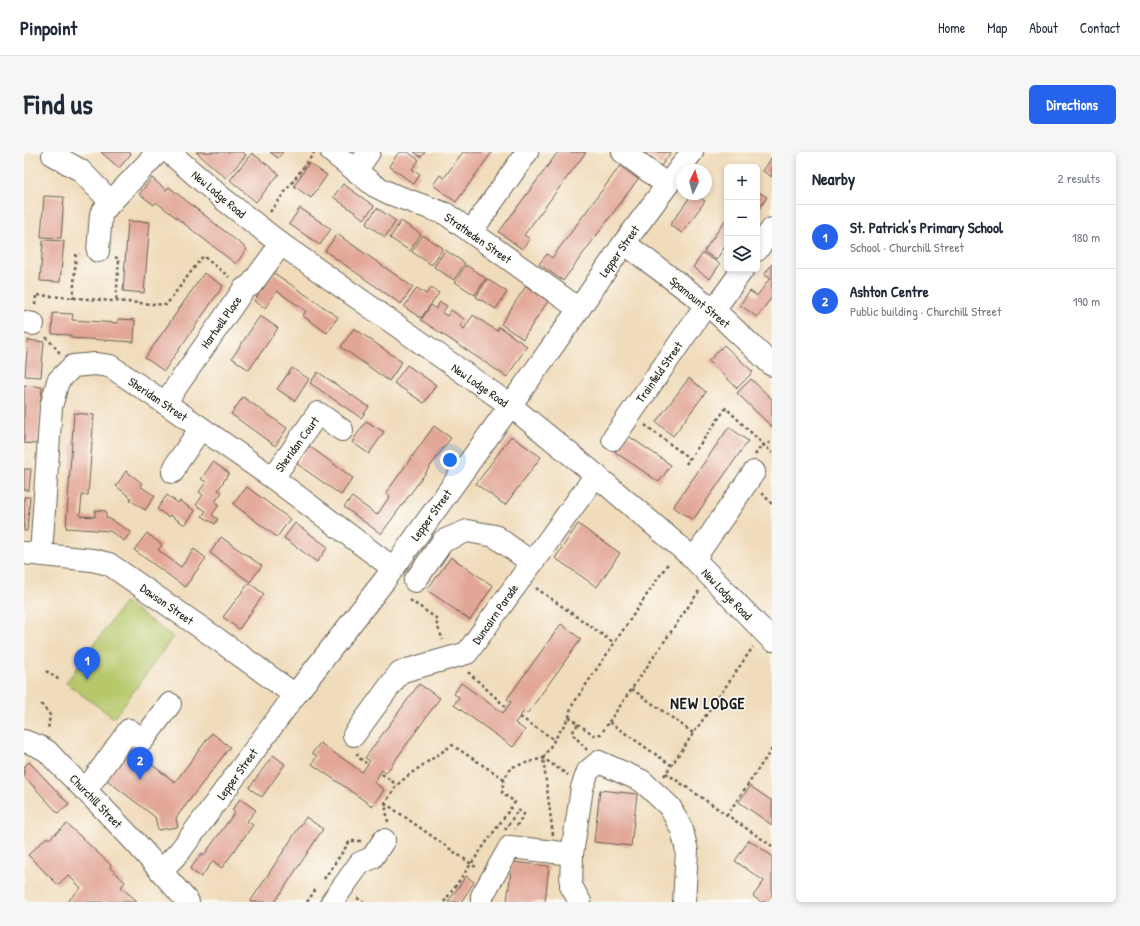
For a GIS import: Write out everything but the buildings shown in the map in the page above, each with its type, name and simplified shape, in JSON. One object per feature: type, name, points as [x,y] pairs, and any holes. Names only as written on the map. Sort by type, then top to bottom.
[{"type":"street","points":[[98,251],[101,214],[158,152]]},
{"type":"street","name":"New Lodge Road","points":[[169,152],[222,198],[281,244],[511,406],[687,553],[768,636]]},
{"type":"street","name":"Stratheden Street","points":[[332,152],[375,186],[391,194],[446,214],[579,309]]},
{"type":"street","points":[[356,171],[369,152]]},
{"type":"street","points":[[471,232],[528,152]]},
{"type":"street","points":[[623,152],[667,185]]},
{"type":"street","name":"Lepper Street","points":[[163,880],[180,851],[295,695],[393,568],[511,406],[624,243],[692,152]]},
{"type":"street","points":[[53,155],[80,170],[111,202]]},
{"type":"street","points":[[760,246],[772,229]]},
{"type":"street","name":"Spamount Street","points":[[624,243],[710,308],[772,365]]},
{"type":"street","name":"Hartwell Place","points":[[165,403],[244,289],[251,285],[281,244]]},
{"type":"street","name":"Trainfield Street","points":[[613,439],[630,414],[710,308],[740,272]]},
{"type":"street","name":"Sheridan Street","points":[[73,366],[95,364],[110,366],[273,478],[393,568]]},
{"type":"street","points":[[33,553],[51,407],[58,381],[73,366]]},
{"type":"street","name":"Sheridan Court","points":[[273,478],[318,413],[342,430]]},
{"type":"street","points":[[173,472],[177,463],[201,428]]},
{"type":"street","points":[[687,553],[754,472]]},
{"type":"street","name":"Duncairn Parade","points":[[354,734],[400,672],[467,653],[526,570],[596,476]]},
{"type":"street","points":[[411,589],[442,541],[467,531],[495,536],[526,570]]},
{"type":"street","name":"Dawson Street","points":[[33,553],[92,560],[109,564],[295,695]]},
{"type":"street","points":[[86,790],[130,730],[143,740],[170,704]]},
{"type":"street","name":"Churchill Street","points":[[31,743],[47,751],[86,790],[136,843],[163,880],[188,902]]},
{"type":"street","points":[[580,902],[571,886],[564,853],[588,771],[599,762],[642,781],[670,807],[682,830],[687,851],[684,902]]},
{"type":"street","points":[[332,902],[360,863],[372,858],[384,840]]},
{"type":"street","points":[[482,902],[482,896],[510,847],[564,853]]},
{"type":"path","points":[[259,227],[315,152]]},
{"type":"path","points":[[73,366],[29,323],[36,295],[166,305],[203,256],[244,289]]},
{"type":"path","points":[[686,464],[726,408],[772,453]]},
{"type":"path","points":[[630,414],[690,459]]},
{"type":"path","points":[[444,902],[515,802],[502,793],[504,779],[512,767],[543,758],[568,717],[571,707],[614,643],[687,553]]},
{"type":"path","points":[[526,570],[614,643]]},
{"type":"path","points":[[568,717],[594,735],[601,734],[710,576]]},
{"type":"path","points":[[411,589],[436,618],[436,625],[452,658],[507,708]]},
{"type":"path","points":[[653,791],[694,733],[768,636]]},
{"type":"path","points":[[46,671],[61,681]]},
{"type":"path","points":[[632,689],[694,733]]},
{"type":"path","points":[[31,743],[48,732],[50,715],[41,704]]},
{"type":"path","points":[[520,717],[554,740]]},
{"type":"path","points":[[609,722],[671,765]]},
{"type":"path","points":[[572,734],[578,724]]},
{"type":"path","points":[[384,840],[390,832],[386,803],[397,785],[410,774],[452,745],[504,779]]},
{"type":"path","points":[[727,815],[772,749]]},
{"type":"path","points":[[543,758],[583,785]]},
{"type":"path","points":[[543,758],[564,853]]},
{"type":"path","points":[[666,773],[772,846]]},
{"type":"path","points":[[382,774],[397,785]]},
{"type":"path","points":[[386,803],[471,864]]},
{"type":"green space","points":[[125,602],[173,637],[114,718],[66,683]]},
{"type":"place","name":"St. Patrick's Primary School","points":[[87,680]]},
{"type":"place","name":"Ashton Centre","points":[[140,780]]},
{"type":"district","name":"NEW LODGE","points":[[708,703]]}]
